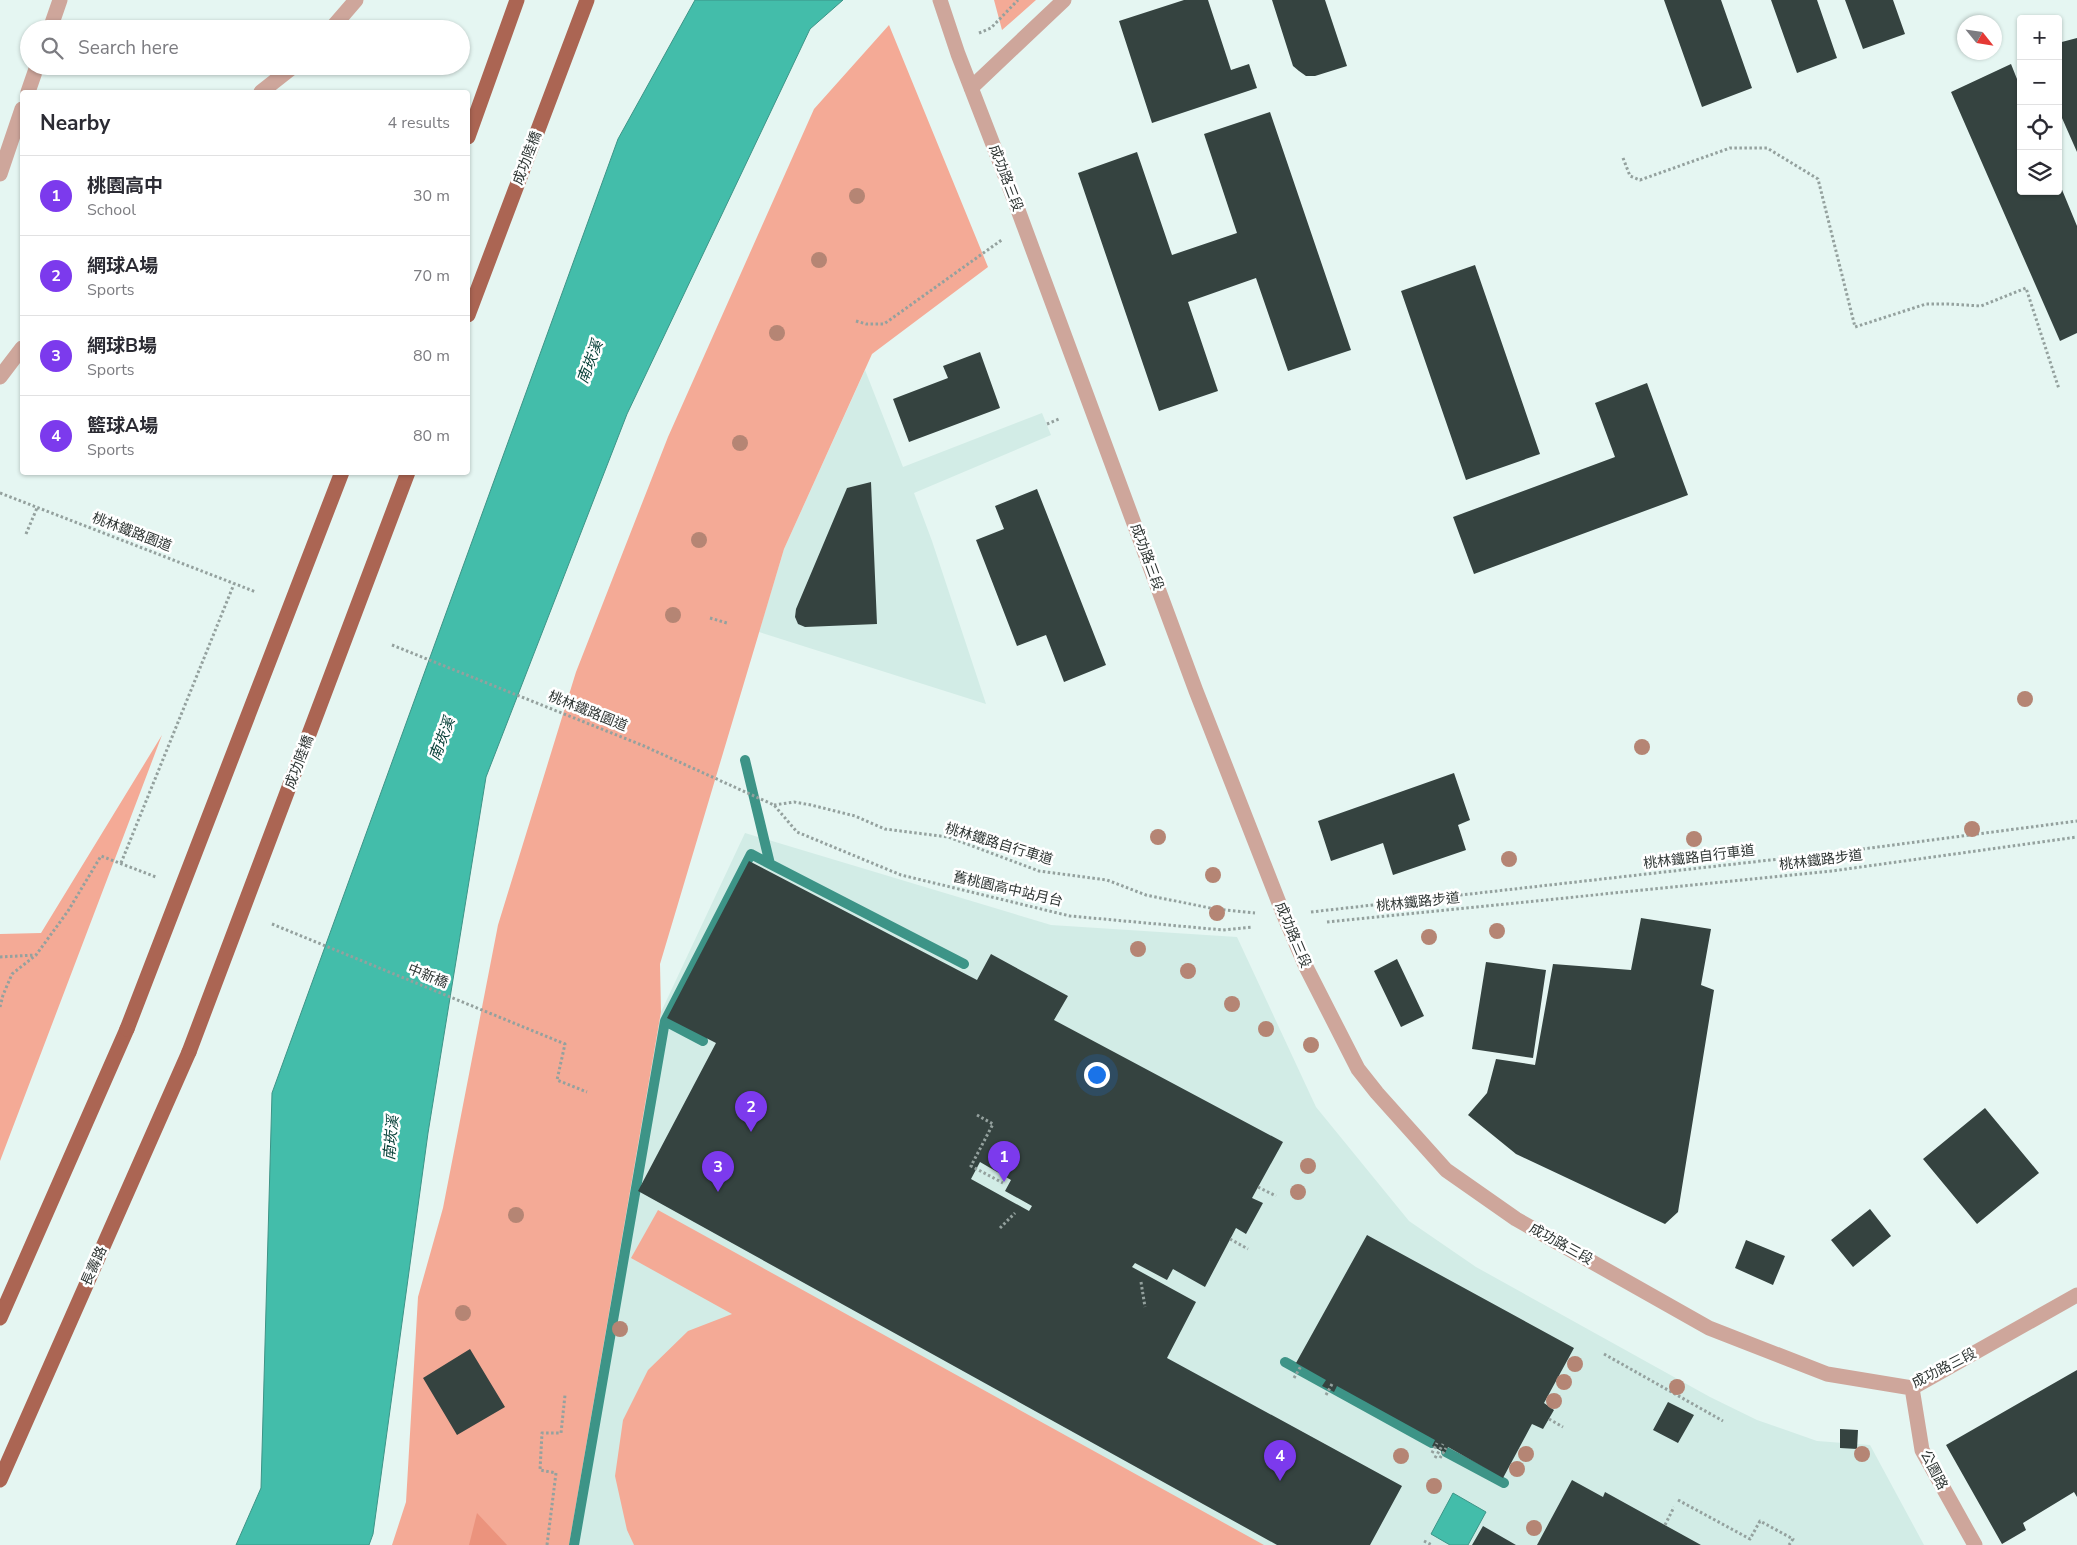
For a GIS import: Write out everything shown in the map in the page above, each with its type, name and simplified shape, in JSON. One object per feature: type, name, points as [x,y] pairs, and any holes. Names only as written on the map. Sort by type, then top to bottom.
[{"type":"main road","points":[[470,131],[517,0]]},
{"type":"main road","name":"成功陸橋","points":[[470,310],[586,0]]},
{"type":"main road","points":[[0,1318],[127,1029],[341,475]]},
{"type":"main road","name":"成功陸橋","points":[[189,1052],[407,475]]},
{"type":"main road","name":"長壽路","points":[[0,1480],[189,1052]]},
{"type":"street","points":[[53,20],[60,0]]},
{"type":"street","points":[[339,20],[356,0]]},
{"type":"street","points":[[971,88],[1064,0]]},
{"type":"street","name":"成功路三段","points":[[942,3],[971,88],[1196,691],[1283,913],[1306,967],[1358,1069],[1377,1093],[1446,1170],[1516,1219],[1709,1328],[1827,1374],[1912,1388],[2077,1295]]},
{"type":"street","points":[[29,90],[35,75]]},
{"type":"street","points":[[264,90],[283,75]]},
{"type":"street","points":[[0,174],[20,116]]},
{"type":"street","points":[[0,377],[20,351]]},
{"type":"street","name":"公園路","points":[[1912,1388],[1922,1450],[1975,1545]]},
{"type":"path","points":[[981,32],[990,28],[1018,0]]},
{"type":"path","points":[[1623,158],[1630,176],[1640,180],[1730,148],[1767,148],[1818,179],[1855,327],[1926,304],[1981,306],[2026,288],[2059,389]]},
{"type":"path","points":[[856,321],[866,324],[884,324],[1008,235]]},
{"type":"path","points":[[1046,424],[1060,419]]},
{"type":"path","name":"桃林鐵路園道","points":[[0,493],[256,592]]},
{"type":"path","points":[[26,534],[37,508]]},
{"type":"path","points":[[121,863],[234,584]]},
{"type":"path","points":[[710,618],[727,623]]},
{"type":"path","name":"桃林鐵路園道","points":[[392,645],[644,746],[774,805]]},
{"type":"path","name":"桃林鐵路自行車道","points":[[774,805],[794,802],[820,807],[855,816],[885,828],[948,837],[1039,871],[1107,880],[1146,895],[1248,913]]},
{"type":"path","name":"舊桃園高中站月台","points":[[774,805],[797,832],[901,875],[1070,916],[1223,930],[1253,927]]},
{"type":"path","name":"桃林鐵路自行車道","points":[[1322,912],[1832,853],[2077,821]]},
{"type":"path","name":"桃林鐵路步道","points":[[1327,922],[1832,871],[2077,837]]},
{"type":"path","points":[[0,1007],[12,974],[36,955],[68,911],[101,856],[156,878]]},
{"type":"path","name":"中新橋","points":[[272,924],[565,1044],[557,1080],[586,1092]]},
{"type":"path","points":[[0,957],[36,955]]},
{"type":"path","points":[[977,1115],[993,1124],[971,1166],[1003,1183]]},
{"type":"path","points":[[1258,1188],[1276,1196]]},
{"type":"path","points":[[1000,1228],[1015,1213]]},
{"type":"path","points":[[1230,1239],[1248,1249]]},
{"type":"path","points":[[1141,1282],[1145,1307]]},
{"type":"path","points":[[1604,1354],[1723,1421]]},
{"type":"path","points":[[1294,1378],[1301,1366]]},
{"type":"path","points":[[1326,1395],[1332,1384]]},
{"type":"path","points":[[547,1545],[556,1473],[540,1470],[542,1433],[561,1432],[565,1395]]},
{"type":"path","points":[[1549,1419],[1563,1427]]},
{"type":"path","points":[[1437,1443],[1434,1456],[1442,1444]]},
{"type":"path","points":[[1440,1458],[1446,1448]]},
{"type":"path","points":[[1678,1500],[1750,1539],[1760,1521],[1792,1539],[1789,1545]]},
{"type":"path","points":[[1665,1525],[1674,1507]]},
{"type":"path","points":[[1424,1541],[1432,1545]]},
{"type":"shaded area","points":[[994,0],[1036,0],[1002,30]]},
{"type":"shaded area","points":[[889,25],[988,267],[872,354],[784,549],[660,964],[661,1012],[569,1545],[392,1545],[406,1502],[418,1297],[443,1208],[498,925],[576,672],[668,437],[814,109]]},
{"type":"shaded area","points":[[865,370],[903,467],[1042,413],[1051,435],[914,493],[932,541],[986,704],[759,632],[784,549]]},
{"type":"shaded area","points":[[162,735],[0,1161],[0,934],[41,933]]},
{"type":"shaded area","points":[[745,833],[1051,925],[1237,937],[1316,1107],[1409,1221],[1476,1267],[1710,1397],[1757,1420],[1817,1441],[1870,1445],[1924,1545],[569,1545],[661,1012]]},
{"type":"shaded area","points":[[658,1210],[1264,1545],[634,1545],[627,1530],[615,1476],[623,1420],[648,1370],[688,1331],[732,1314],[631,1258]]},
{"type":"shaded area","points":[[477,1513],[507,1545],[469,1545]]},
{"type":"water","name":"南崁溪","points":[[695,0],[843,0],[810,29],[627,414],[486,777],[428,1133],[373,1534],[369,1545],[236,1545],[261,1488],[272,1093],[618,139]]},
{"type":"water","points":[[1453,1493],[1486,1512],[1468,1545],[1450,1545],[1431,1534]]},
{"type":"building","points":[[1184,0],[1208,0],[1231,70],[1249,64],[1257,88],[1152,123],[1119,21]]},
{"type":"building","points":[[1272,0],[1325,0],[1347,66],[1315,76],[1306,76],[1293,66]]},
{"type":"building","points":[[1664,0],[1721,0],[1752,88],[1702,107]]},
{"type":"building","points":[[1771,0],[1817,0],[1837,58],[1797,73]]},
{"type":"building","points":[[1845,0],[1893,0],[1905,34],[1863,49]]},
{"type":"building","points":[[2077,38],[2077,152],[2062,118],[2062,42]]},
{"type":"building","points":[[2011,64],[2017,79],[2017,195],[2062,195],[2062,190],[2077,226],[2077,333],[2060,341],[1951,92]]},
{"type":"building","points":[[1270,112],[1351,350],[1288,371],[1256,278],[1188,302],[1218,391],[1159,411],[1078,173],[1137,152],[1172,255],[1237,233],[1204,134]]},
{"type":"building","points":[[1475,265],[1540,454],[1466,480],[1401,291]]},
{"type":"building","points":[[980,352],[1000,408],[909,442],[893,399],[948,378],[943,366]]},
{"type":"building","points":[[1647,383],[1688,495],[1474,574],[1453,517],[1615,457],[1595,403]]},
{"type":"building","points":[[871,482],[877,624],[805,627],[798,624],[795,617],[796,609],[847,488]]},
{"type":"building","points":[[1037,489],[1106,665],[1064,682],[1046,635],[1017,646],[976,540],[1004,529],[995,506]]},
{"type":"building","points":[[1454,773],[1470,820],[1458,825],[1466,850],[1393,875],[1383,843],[1331,861],[1318,821]]},
{"type":"building","points":[[749,861],[977,980],[991,954],[1068,996],[1054,1020],[1283,1142],[1252,1198],[1263,1203],[1246,1234],[1236,1228],[1205,1287],[1173,1269],[1167,1280],[1135,1263],[1132,1267],[1196,1302],[1167,1358],[1402,1486],[1370,1545],[1277,1545],[638,1191],[716,1043],[667,1018]],"holes":[[[980,1162],[1011,1180],[1005,1191],[1032,1206],[1029,1211],[971,1179]]]},
{"type":"building","points":[[1641,918],[1711,929],[1701,985],[1714,990],[1678,1212],[1665,1224],[1516,1154],[1468,1115],[1487,1093],[1496,1059],[1535,1065],[1553,964],[1631,970]]},
{"type":"building","points":[[1397,959],[1424,1016],[1401,1027],[1374,971]]},
{"type":"building","points":[[1486,962],[1546,970],[1533,1058],[1472,1049]]},
{"type":"building","points":[[1985,1108],[2039,1173],[1977,1224],[1923,1159]]},
{"type":"building","points":[[1870,1209],[1891,1236],[1853,1267],[1831,1240]]},
{"type":"building","points":[[1367,1235],[1574,1348],[1544,1403],[1554,1410],[1543,1429],[1532,1424],[1503,1478],[1448,1447],[1445,1453],[1432,1446],[1435,1440],[1337,1386],[1334,1392],[1322,1386],[1326,1380],[1296,1363]]},
{"type":"building","points":[[1746,1240],[1785,1256],[1773,1285],[1735,1268]]},
{"type":"building","points":[[470,1349],[505,1407],[457,1435],[423,1378]]},
{"type":"building","points":[[2077,1370],[2077,1497],[2074,1492],[2023,1523],[2026,1530],[2002,1544],[1946,1445]]},
{"type":"building","points":[[1668,1402],[1694,1415],[1678,1443],[1653,1430]]},
{"type":"building","points":[[1840,1429],[1858,1430],[1857,1449],[1840,1448]]},
{"type":"building","points":[[1572,1480],[1603,1497],[1605,1492],[1701,1545],[1537,1545]]},
{"type":"building","points":[[1483,1526],[1516,1545],[1472,1545]]},
{"type":"waterway","points":[[574,1545],[665,1021],[751,854],[770,864],[745,760]]},
{"type":"waterway","points":[[770,864],[964,964]]},
{"type":"waterway","points":[[665,1021],[703,1041]]},
{"type":"waterway","points":[[1285,1362],[1432,1443]]},
{"type":"waterway","points":[[1446,1452],[1504,1483]]},
{"type":"place","name":"網球A場","points":[[751,1132]]},
{"type":"place","name":"桃園高中","points":[[1004,1182]]},
{"type":"place","name":"網球B場","points":[[718,1192]]},
{"type":"place","name":"籃球A場","points":[[1280,1481]]}]
